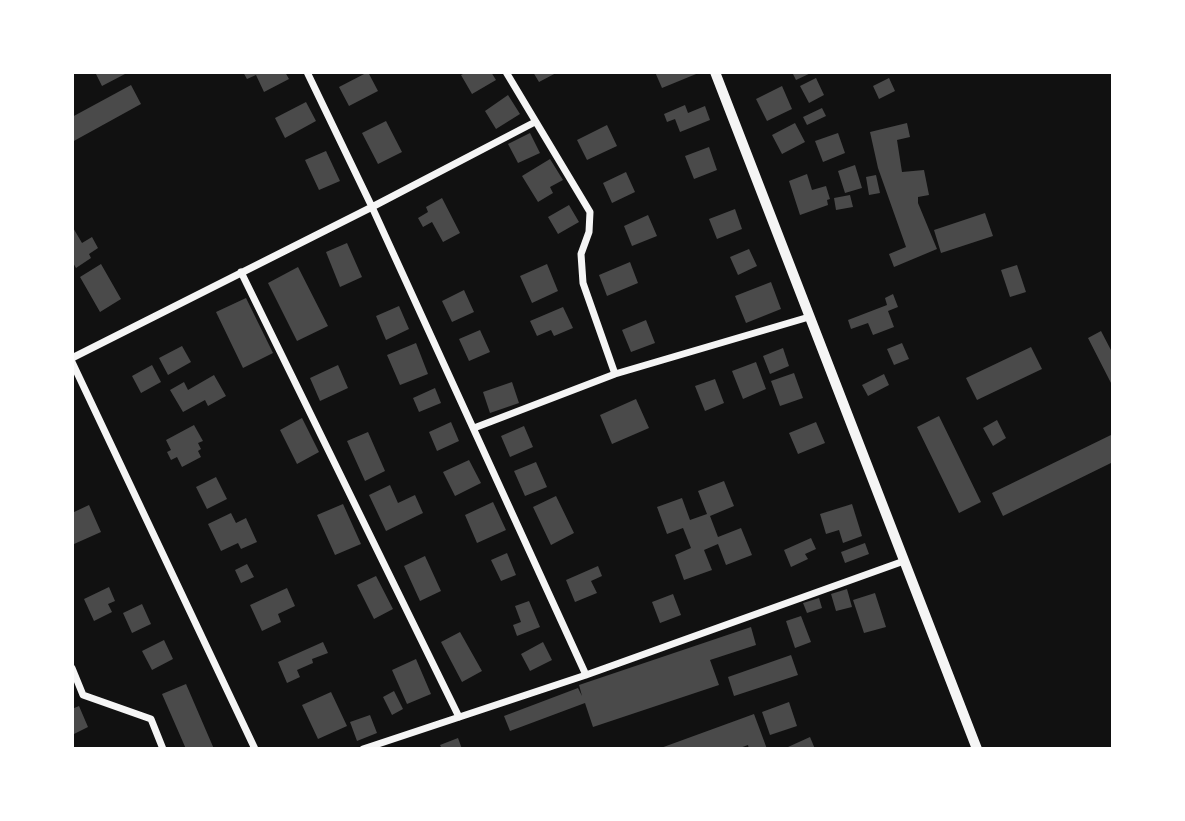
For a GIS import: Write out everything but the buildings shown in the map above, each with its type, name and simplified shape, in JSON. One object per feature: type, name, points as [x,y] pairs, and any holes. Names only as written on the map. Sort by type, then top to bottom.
[{"type":"main road","points":[[715,72],[977,749]]},
{"type":"street","points":[[307,72],[372,207],[586,674]]},
{"type":"street","points":[[506,72],[590,212],[589,232],[581,254],[583,283],[615,374]]},
{"type":"street","points":[[255,749],[72,360],[535,122]]},
{"type":"street","points":[[242,272],[458,717]]},
{"type":"street","points":[[474,428],[615,374],[809,317]]},
{"type":"street","points":[[363,749],[586,674],[904,561]]},
{"type":"street","points":[[72,668],[83,695],[151,719],[163,749]]}]
